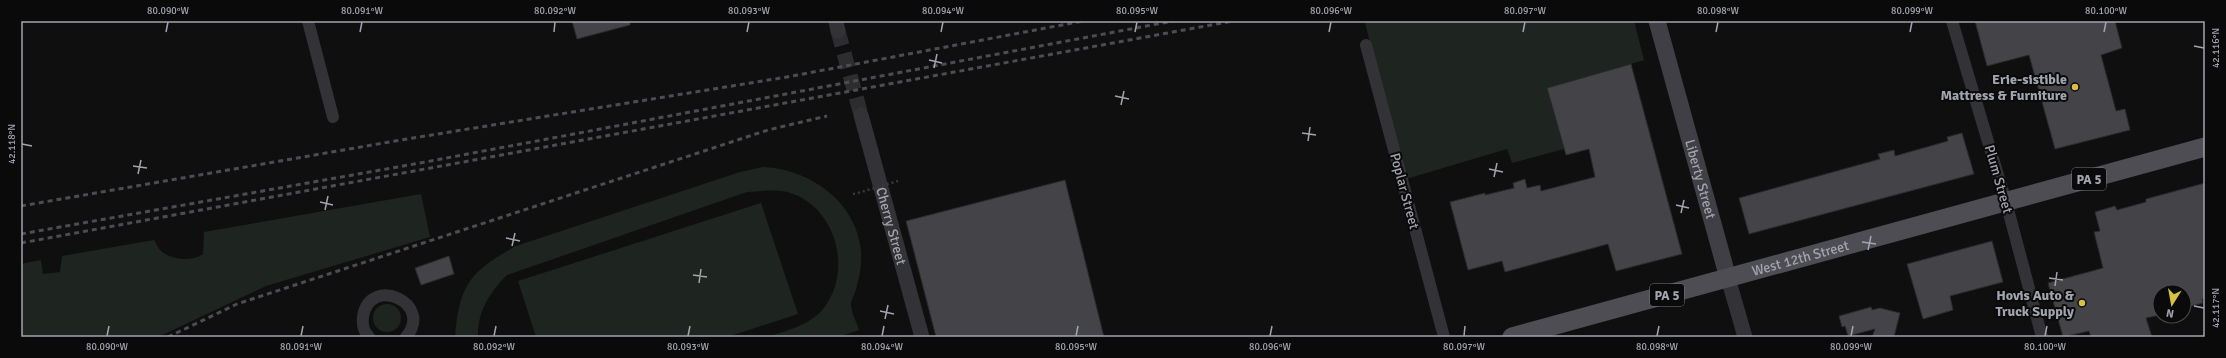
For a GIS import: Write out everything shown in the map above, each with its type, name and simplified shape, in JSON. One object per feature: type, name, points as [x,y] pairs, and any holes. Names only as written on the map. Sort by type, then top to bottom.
[{"type":"main road","name":"Liberty Street","points":[[1657,21],[1728,278]]},
{"type":"main road","name":"West 12th Street","points":[[1512,337],[2205,147]]},
{"type":"street","points":[[308,21],[333,117]]},
{"type":"street","name":"Plum Street","points":[[1952,21],[2006,202],[2042,337]]},
{"type":"street","name":"Poplar Street","points":[[1366,45],[1444,337]]},
{"type":"street","name":"Cherry Street","points":[[862,115],[922,337]]},
{"type":"street","name":"Liberty Street","points":[[1728,278],[1745,337]]},
{"type":"street","points":[[369,337],[363,327],[364,311],[375,298],[391,295],[402,300],[410,309],[412,325],[406,337]]},
{"type":"path","points":[[852,194],[898,181]]},
{"type":"shaded area","points":[[1375,21],[1634,21],[1644,60],[1547,88],[1564,149],[1512,163],[1507,149],[1406,179],[1365,23]]},
{"type":"shaded area","points":[[763,167],[780,169],[813,181],[840,203],[850,217],[857,232],[861,250],[860,275],[851,304],[859,330],[838,337],[767,337],[790,330],[818,315],[832,294],[837,277],[838,259],[835,241],[828,225],[818,210],[804,199],[787,192],[767,190],[747,192],[507,275],[490,295],[482,311],[478,328],[478,337],[455,337],[460,304],[470,281],[488,263],[516,246],[740,172]]},
{"type":"shaded area","points":[[421,194],[430,237],[266,286],[158,337],[21,337],[21,264],[41,260],[43,274],[60,272],[62,256],[154,240],[160,250],[166,254],[176,258],[188,259],[198,257],[203,254],[204,232]]},
{"type":"shaded area","points":[[761,203],[798,314],[727,337],[536,337],[518,281]]},
{"type":"shaded area","points":[[387,304],[397,308],[401,318],[397,328],[387,332],[377,328],[373,318],[377,308]]},
{"type":"building","points":[[572,21],[630,21],[630,25],[577,39]]},
{"type":"building","points":[[1975,21],[2115,21],[2122,48],[2101,55],[2116,111],[2125,109],[2130,130],[2055,149],[2029,55],[1987,66]]},
{"type":"building","points":[[1631,64],[1682,254],[1616,271],[1608,244],[1505,272],[1502,261],[1468,270],[1450,202],[1485,193],[1485,195],[1514,188],[1513,183],[1525,179],[1527,188],[1540,185],[1541,191],[1595,177],[1589,149],[1566,155],[1547,88]]},
{"type":"building","points":[[1962,133],[1974,174],[1749,234],[1739,198],[1880,159],[1878,154],[1894,150],[1895,156],[1948,141],[1947,137]]},
{"type":"building","points":[[1065,180],[1104,337],[936,337],[906,221]]},
{"type":"building","points":[[2205,183],[2205,298],[2202,299],[2203,303],[2192,306],[2192,284],[2152,284],[2152,317],[2146,318],[2152,337],[2091,337],[2089,331],[2063,337],[2048,283],[2103,268],[2094,232],[2100,231],[2095,212],[2115,206],[2117,210],[2146,202],[2146,199]]},
{"type":"building","points":[[1992,241],[2003,282],[1950,296],[1953,310],[1923,319],[1907,264]]},
{"type":"building","points":[[449,256],[454,274],[421,285],[415,268]]},
{"type":"building","points":[[1871,307],[1872,310],[1880,308],[1900,313],[1894,337],[1872,337],[1875,329],[1848,336],[1845,326],[1842,327],[1839,316]]},
{"type":"tunnel","points":[[838,31],[861,115]]},
{"type":"railway","points":[[21,206],[401,140],[787,77],[1083,21]]},
{"type":"railway","points":[[21,234],[420,163],[1173,21]]},
{"type":"railway","points":[[21,243],[1233,21]]},
{"type":"railway","points":[[168,337],[237,304],[768,130],[827,116]]},
{"type":"place","name":"Erie-sistible Mattress & Furniture","points":[[2075,87]]},
{"type":"place","name":"Hovis Auto & Truck Supply","points":[[2082,303]]}]
